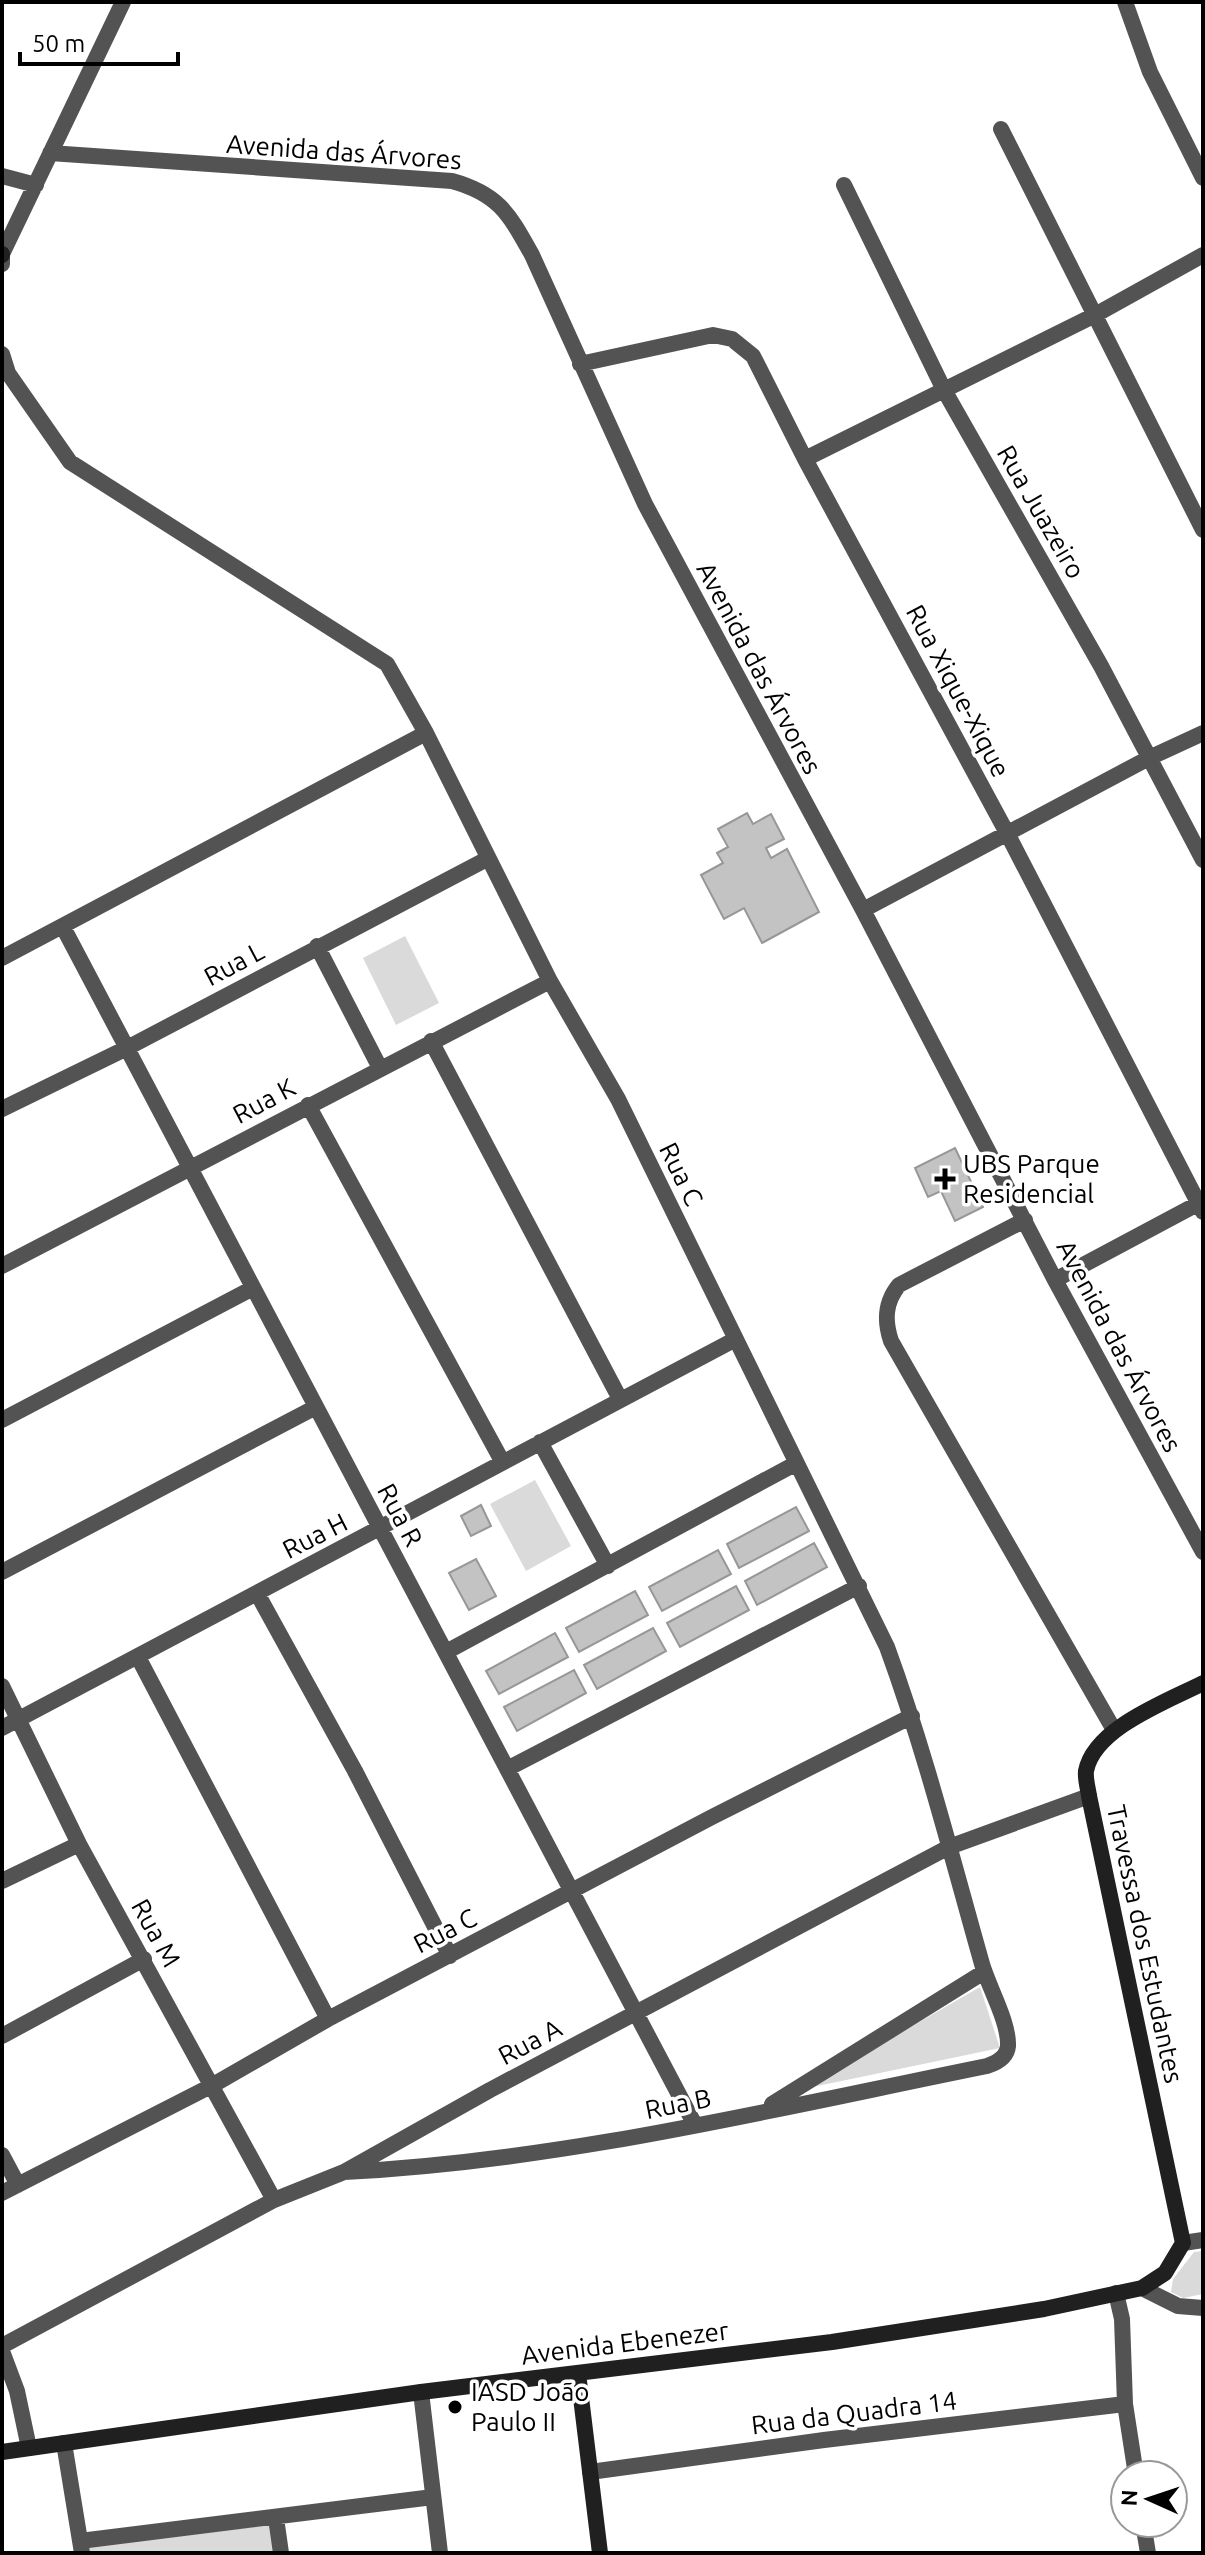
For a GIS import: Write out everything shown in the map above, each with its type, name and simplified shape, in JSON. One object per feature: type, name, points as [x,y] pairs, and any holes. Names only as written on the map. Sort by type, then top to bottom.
[{"type":"street","points":[[2,264],[2,254],[123,2]]},
{"type":"street","points":[[1125,2],[1150,72],[1203,178]]},
{"type":"street","points":[[1001,129],[1203,530]]},
{"type":"street","name":"Avenida das Árvores","points":[[50,153],[452,181],[472,186],[489,195],[511,218],[532,255],[645,504],[863,910],[1055,1280],[1203,1552]]},
{"type":"street","points":[[5,183],[36,185]]},
{"type":"street","name":"Rua Juazeiro","points":[[844,185],[944,390],[1101,666],[1203,860]]},
{"type":"street","points":[[805,459],[1095,315],[1203,255]]},
{"type":"street","name":"Rua Xique-Xique","points":[[580,364],[713,335],[732,339],[753,356],[1201,1205]]},
{"type":"street","name":"Rua C","points":[[2,354],[8,373],[70,462],[387,664],[426,733],[550,981],[618,1099],[887,1647],[912,1716],[1008,2046]]},
{"type":"street","points":[[2,958],[426,733]]},
{"type":"street","points":[[863,910],[1149,758],[1203,733]]},
{"type":"street","name":"Rua L","points":[[2,1109],[127,1048],[487,859]]},
{"type":"street","name":"Rua R","points":[[63,927],[695,2125]]},
{"type":"street","points":[[317,946],[380,1068]]},
{"type":"street","name":"Rua K","points":[[2,1266],[550,981]]},
{"type":"street","points":[[431,1041],[620,1399]]},
{"type":"street","points":[[308,1105],[502,1461]]},
{"type":"street","points":[[1055,1280],[1201,1205]]},
{"type":"street","points":[[1025,1220],[899,1285],[890,1296],[886,1309],[887,1331],[1114,1730],[1203,1683]]},
{"type":"street","points":[[2,1420],[253,1288]]},
{"type":"street","name":"Rua H","points":[[2,1728],[734,1340]]},
{"type":"street","points":[[2,1572],[316,1407]]},
{"type":"street","points":[[540,1442],[608,1566]]},
{"type":"street","points":[[446,1652],[795,1464]]},
{"type":"street","points":[[507,1769],[859,1586]]},
{"type":"street","points":[[257,1593],[355,1771],[450,1956]]},
{"type":"street","points":[[138,1657],[328,2019]]},
{"type":"street","name":"Rua M","points":[[2,1686],[79,1844],[274,2200]]},
{"type":"street","name":"Rua C","points":[[2,2193],[213,2085],[328,2019],[712,1817],[912,1716]]},
{"type":"street","name":"Travessa dos Estudantes","points":[[1114,1730],[1100,1744],[1086,1769],[1089,1796],[1183,2243]]},
{"type":"street","name":"Rua A","points":[[2,2348],[274,2200],[344,2172],[949,1847],[1089,1796]]},
{"type":"street","points":[[2,1881],[79,1844]]},
{"type":"street","points":[[2,2036],[144,1959]]},
{"type":"street","points":[[761,2112],[984,1972]]},
{"type":"street","name":"Rua B","points":[[344,2172],[528,2156],[695,2125],[987,2066],[1001,2059],[1008,2046]]},
{"type":"street","points":[[2,2155],[18,2185]]},
{"type":"street","points":[[1142,2288],[1165,2273],[1183,2243],[1203,2240]]},
{"type":"street","points":[[1142,2288],[1178,2306],[1203,2308]]},
{"type":"street","name":"Avenida Ebenezer","points":[[2,2452],[421,2392],[926,2329],[1142,2288]]},
{"type":"street","points":[[1116,2293],[1122,2319],[1125,2404],[1134,2459]]},
{"type":"street","points":[[2,2348],[17,2391],[29,2448]]},
{"type":"street","points":[[578,2373],[600,2553]]},
{"type":"street","points":[[421,2392],[440,2553]]},
{"type":"street","name":"Rua da Quadra 14","points":[[590,2472],[1125,2404]]},
{"type":"street","points":[[64,2443],[81,2547],[433,2497]]},
{"type":"street","points":[[276,2518],[281,2553]]},
{"type":"shaded area","points":[[405,936],[439,1003],[396,1025],[363,958]]},
{"type":"shaded area","points":[[535,1480],[571,1546],[526,1571],[490,1504]]},
{"type":"shaded area","points":[[980,1987],[1000,2048],[803,2089]]},
{"type":"shaded area","points":[[1203,2251],[1203,2294],[1183,2298],[1171,2292],[1173,2279],[1194,2252]]},
{"type":"shaded area","points":[[272,2525],[276,2553],[88,2553],[87,2546]]},
{"type":"building","points":[[747,813],[753,824],[771,814],[784,839],[766,848],[771,858],[787,849],[819,912],[762,943],[744,908],[724,919],[701,875],[723,863],[717,853],[728,847],[718,829]]},
{"type":"building","name":"UBS Parque Residencial","points":[[955,1148],[983,1207],[955,1221],[941,1191],[928,1197],[915,1168]]},
{"type":"building","points":[[481,1505],[491,1526],[471,1536],[461,1516]]},
{"type":"building","points":[[796,1507],[809,1531],[739,1568],[727,1544]]},
{"type":"building","points":[[814,1543],[827,1567],[757,1605],[745,1581]]},
{"type":"building","points":[[718,1550],[731,1574],[662,1611],[649,1587]]},
{"type":"building","points":[[476,1559],[496,1596],[469,1610],[449,1573]]},
{"type":"building","points":[[736,1586],[749,1610],[680,1647],[667,1623]]},
{"type":"building","points":[[635,1591],[648,1615],[579,1652],[566,1628]]},
{"type":"building","points":[[653,1628],[666,1651],[597,1689],[584,1665]]},
{"type":"building","points":[[555,1633],[568,1657],[499,1694],[486,1671]]},
{"type":"building","points":[[574,1670],[586,1693],[517,1731],[504,1707]]},
{"type":"place","name":"UBS Parque Residencial","points":[[945,1179]]},
{"type":"place","name":"IASD João Paulo II","points":[[455,2407]]}]
